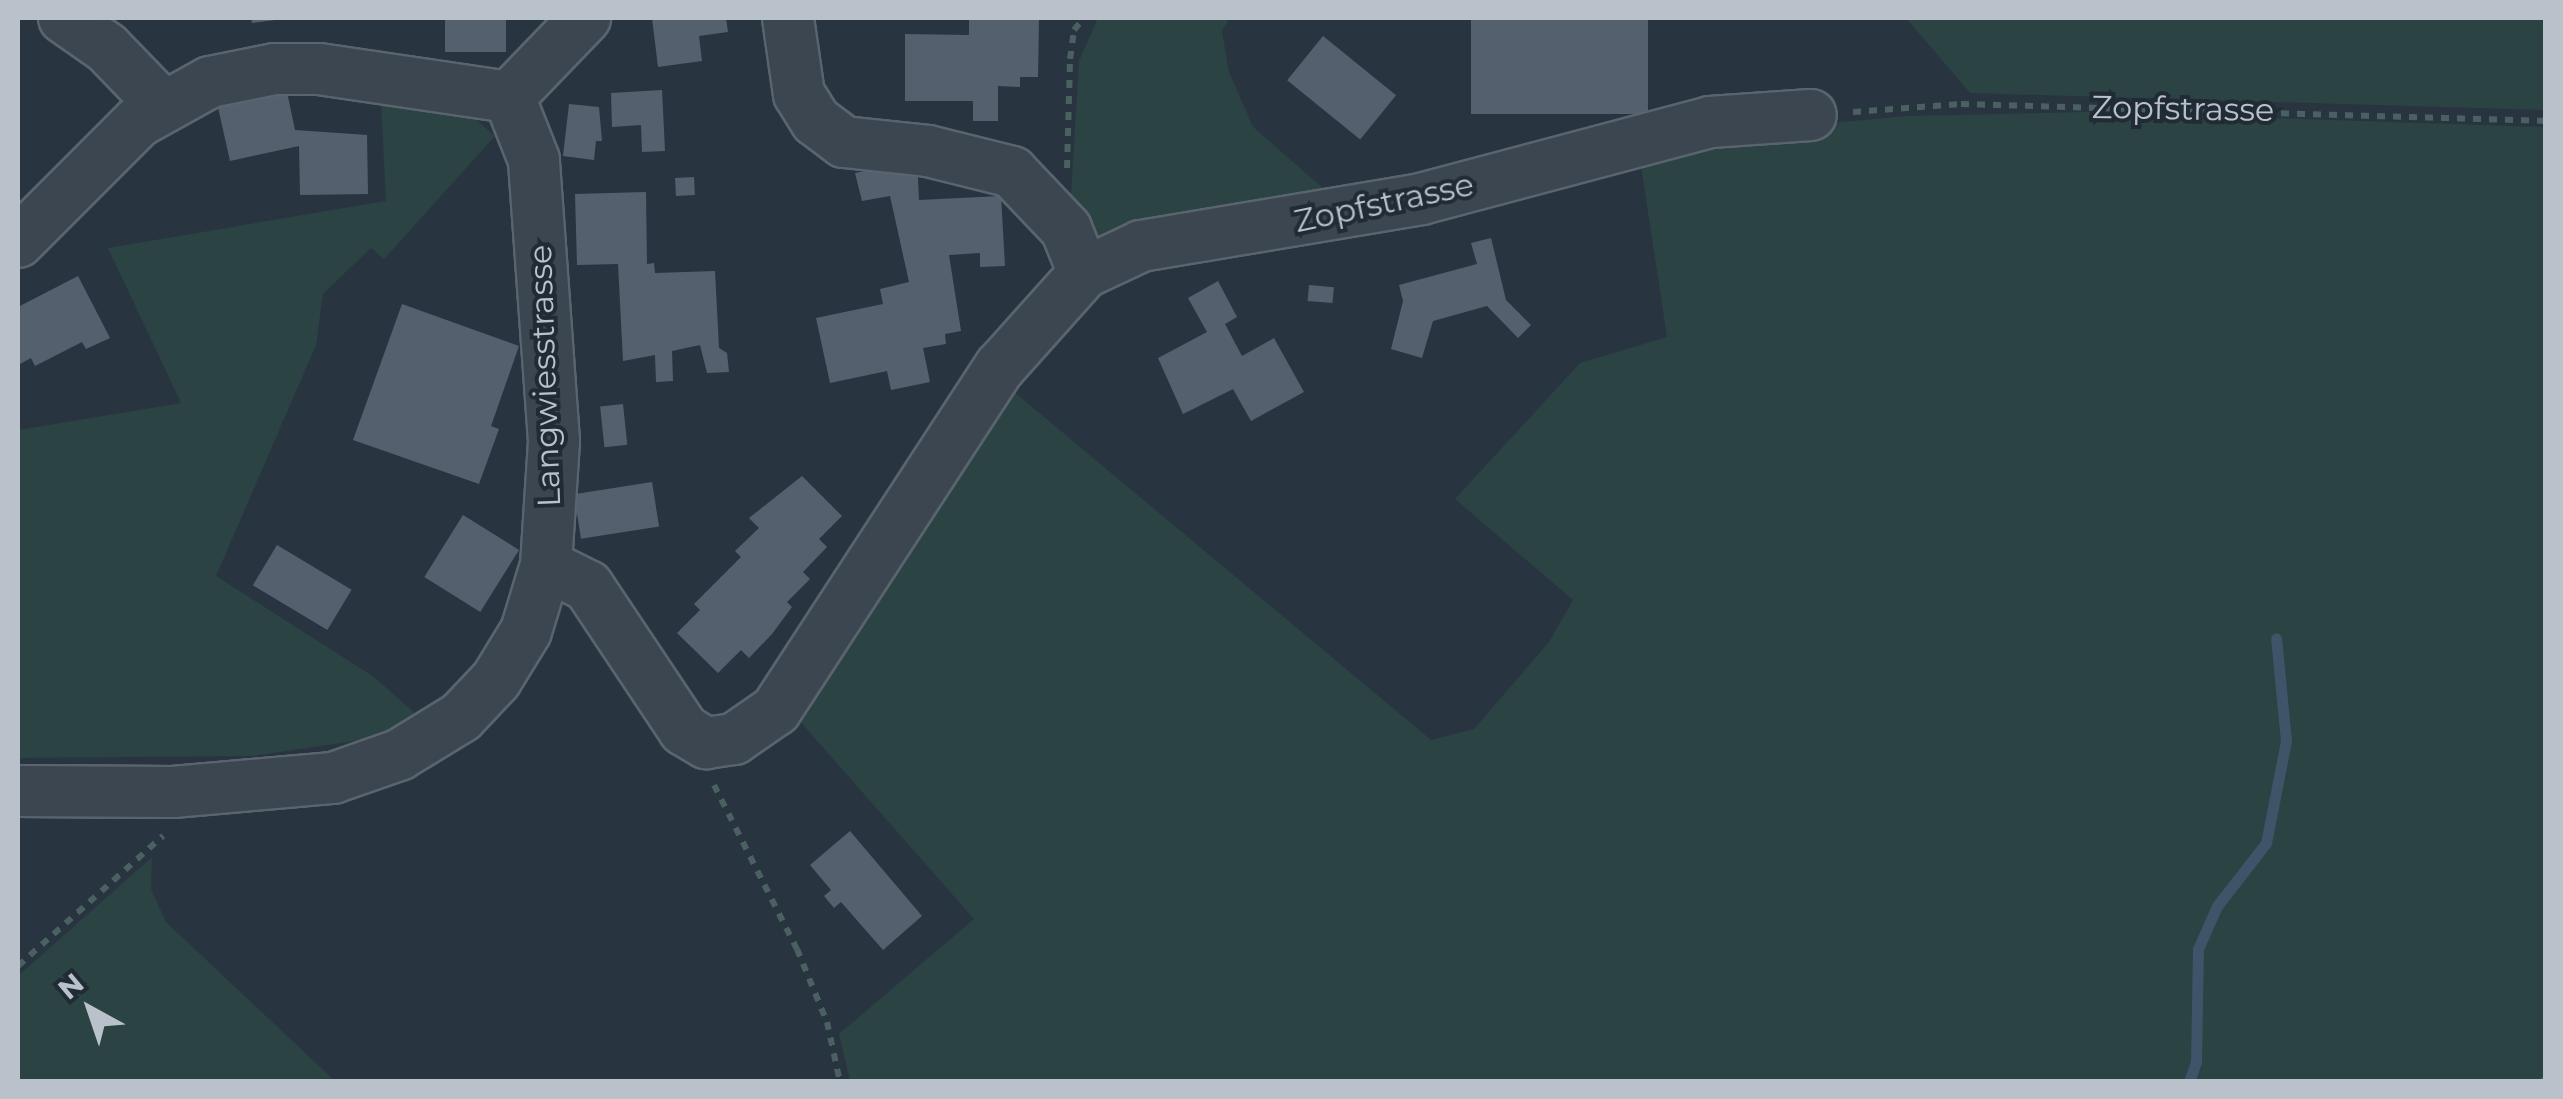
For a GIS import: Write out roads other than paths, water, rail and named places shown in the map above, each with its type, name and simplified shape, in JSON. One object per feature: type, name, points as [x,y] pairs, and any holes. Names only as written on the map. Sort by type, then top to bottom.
[{"type":"street","points":[[64,18],[107,48],[162,104]]},
{"type":"street","points":[[18,242],[120,138],[162,104],[210,82],[275,69],[374,76],[509,97],[585,18]]},
{"type":"street","points":[[788,18],[799,94],[816,121],[844,142],[928,151],[1012,172],[1075,251]]},
{"type":"street","name":"Langwiesstrasse","points":[[18,791],[210,789],[333,778],[399,755],[461,716],[496,680],[526,630],[546,565],[554,441],[534,160],[509,97]]},
{"type":"street","name":"Zopfstrasse","points":[[546,565],[588,586],[662,706],[706,743],[734,739],[776,710],[1075,251],[1141,246],[1421,198],[1710,122],[1811,114]]},
{"type":"waterway","points":[[2189,1082],[2196,1062],[2198,949],[2217,906],[2266,843],[2286,741],[2276,638]]}]
